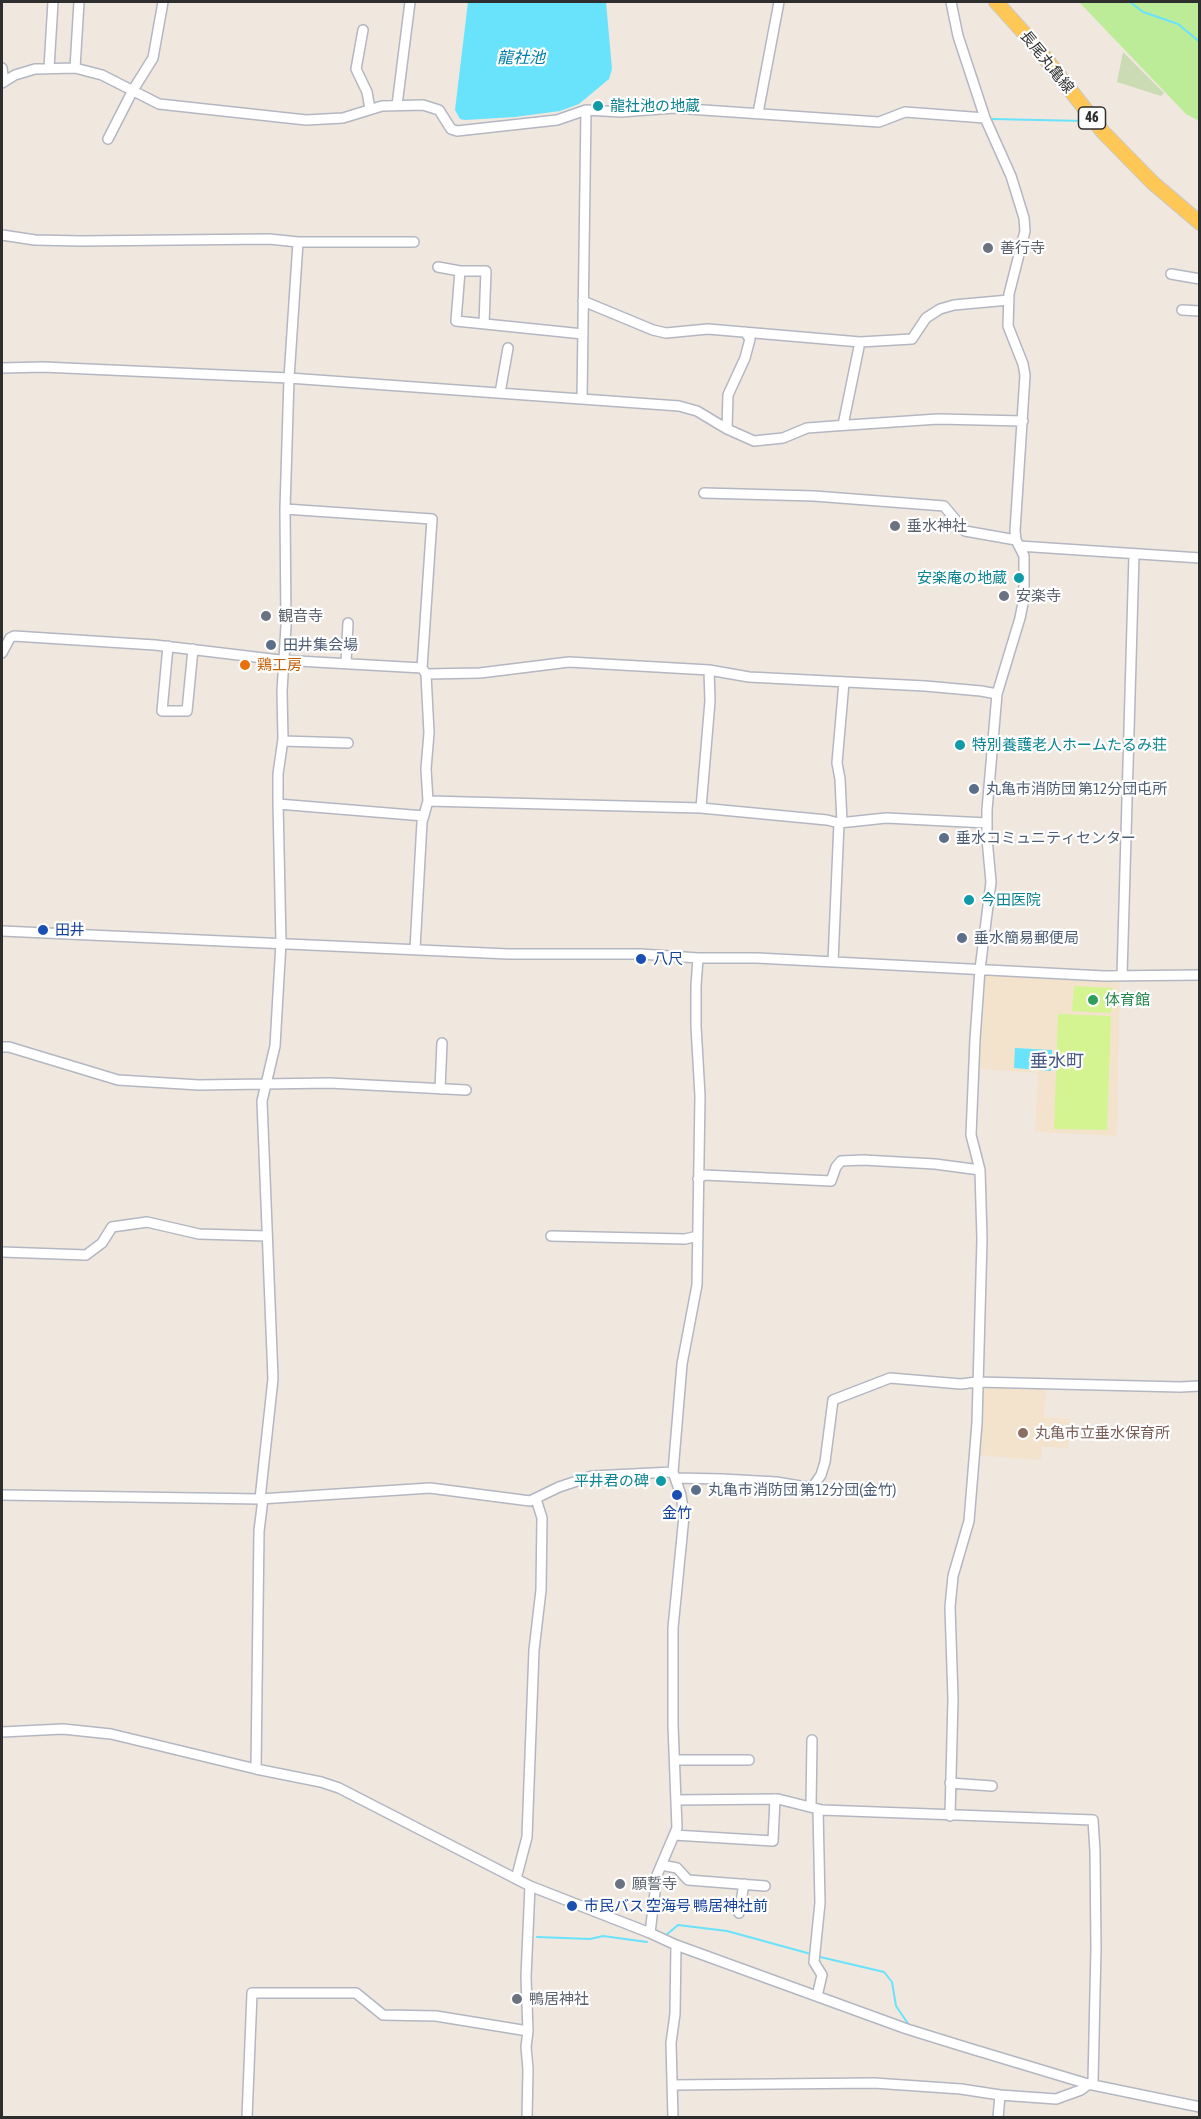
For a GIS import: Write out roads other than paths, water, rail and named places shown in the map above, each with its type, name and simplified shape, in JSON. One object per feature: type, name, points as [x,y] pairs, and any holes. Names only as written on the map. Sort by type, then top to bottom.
[{"type":"main road","name":"長尾丸亀線","points":[[996,2],[1035,45],[1103,132],[1153,183],[1200,223]]},
{"type":"street","points":[[49,68],[53,2]]},
{"type":"street","points":[[75,68],[79,2]]},
{"type":"street","points":[[108,139],[133,90],[153,58],[163,2]]},
{"type":"street","points":[[397,105],[410,2]]},
{"type":"street","points":[[758,113],[779,2]]},
{"type":"street","points":[[950,1816],[953,1699],[950,1607],[953,1575],[969,1521],[977,1423],[981,1251],[980,1170],[971,1135],[980,969],[991,882],[987,823],[990,765],[997,694],[1024,598],[1024,556],[1017,543],[1015,522],[1025,375],[1021,357],[1008,326],[1009,300],[1025,231],[1024,218],[1011,176],[985,118],[958,36],[951,2]]},
{"type":"street","points":[[363,30],[356,69],[367,92],[370,110]]},
{"type":"street","points":[[2,68],[3,82],[15,75],[35,69],[75,68],[102,75],[159,104],[281,118],[306,120],[343,118],[382,106],[423,105],[439,110],[451,129],[457,131],[557,120],[586,111],[621,112],[674,108],[879,122],[905,112],[985,118]]},
{"type":"street","points":[[582,399],[586,111]]},
{"type":"street","points":[[2,235],[35,240],[81,241],[269,239],[298,242],[414,242]]},
{"type":"street","points":[[256,1769],[259,1531],[273,1379],[262,1101],[274,1046],[281,943],[278,774],[283,741],[282,691],[286,626],[285,509],[289,378],[298,242]]},
{"type":"street","points":[[438,267],[460,271],[486,271],[484,324]]},
{"type":"street","points":[[460,271],[456,321],[583,334]]},
{"type":"street","points":[[1171,274],[1200,279]]},
{"type":"street","points":[[584,301],[653,330],[666,333],[708,329],[860,342],[912,339],[926,318],[940,309],[954,305],[1009,300]]},
{"type":"street","points":[[1182,310],[1200,311]]},
{"type":"street","points":[[727,429],[728,395],[745,358],[750,339],[745,332]]},
{"type":"street","points":[[843,425],[860,342]]},
{"type":"street","points":[[500,393],[508,348]]},
{"type":"street","points":[[2,368],[289,378],[679,406],[697,411],[727,429],[754,441],[783,438],[807,428],[843,425],[938,419],[1023,421]]},
{"type":"street","points":[[704,493],[814,496],[944,506],[965,531],[1017,543],[1134,555],[1200,558]]},
{"type":"street","points":[[285,509],[432,519],[424,671],[429,733],[426,769],[428,801],[422,822],[415,949]]},
{"type":"street","points":[[1122,976],[1134,555]]},
{"type":"street","points":[[346,663],[348,623]]},
{"type":"street","points":[[2,653],[10,638],[14,636],[168,646],[285,660],[346,663],[424,671],[480,673],[569,662],[709,670],[749,677],[926,686],[997,694]]},
{"type":"street","points":[[168,646],[162,711],[187,711],[193,649]]},
{"type":"street","points":[[701,808],[710,701],[709,670]]},
{"type":"street","points":[[833,962],[840,823],[840,779],[837,763],[844,682]]},
{"type":"street","points":[[283,741],[348,744]]},
{"type":"street","points":[[428,801],[701,808],[840,823],[886,818],[987,823]]},
{"type":"street","points":[[278,804],[424,816]]},
{"type":"street","points":[[2,932],[508,954],[641,954],[1122,976],[1200,975]]},
{"type":"street","points":[[650,1933],[654,1893],[661,1865],[677,1828],[673,1628],[684,1516],[681,1495],[674,1475],[682,1364],[697,1286],[700,1096],[696,1026],[698,958]]},
{"type":"street","points":[[440,1089],[442,1043]]},
{"type":"street","points":[[2,1047],[20,1050],[118,1080],[199,1085],[329,1083],[466,1090]]},
{"type":"street","points":[[698,1179],[704,1174],[831,1181],[841,1161],[863,1160],[935,1164],[980,1170]]},
{"type":"street","points":[[2,1252],[86,1255],[102,1243],[112,1227],[147,1222],[199,1234],[267,1236]]},
{"type":"street","points":[[551,1236],[685,1239],[698,1236]]},
{"type":"street","points":[[2,1495],[262,1499],[430,1488],[530,1501],[559,1487],[592,1476],[674,1475],[776,1482],[806,1487],[814,1485],[821,1475],[825,1462],[833,1400],[890,1378],[961,1384],[977,1382],[1200,1386]]},
{"type":"street","points":[[516,1879],[527,1838],[534,1650],[541,1590],[542,1518],[536,1499]]},
{"type":"street","points":[[2,1732],[63,1729],[111,1734],[256,1769],[321,1782],[339,1788],[530,1886],[650,1933],[676,1946],[907,2028],[1090,2083],[1200,2108]]},
{"type":"street","points":[[813,1740],[814,1808],[820,1903],[814,1962],[822,1975],[817,1996]]},
{"type":"street","points":[[675,1760],[749,1760]]},
{"type":"street","points":[[950,1783],[992,1786]]},
{"type":"street","points":[[672,2085],[874,2084],[961,2089],[1000,2095],[1056,2099],[1081,2090],[1090,2083],[1096,1948],[1093,1820],[950,1816],[814,1808],[775,1799],[676,1800]]},
{"type":"street","points":[[674,1835],[773,1841],[775,1799]]},
{"type":"street","points":[[661,1865],[677,1868],[688,1880],[765,1886]]},
{"type":"street","points":[[739,1913],[744,1884]]},
{"type":"street","points":[[527,2118],[526,1977],[530,1886]]},
{"type":"street","points":[[673,2118],[671,2043],[675,2014],[676,1946]]},
{"type":"street","points":[[247,2118],[252,1993],[356,1993],[383,2015],[436,2016],[528,2031]]},
{"type":"street","points":[[998,2118],[1000,2095]]},
{"type":"water","name":"龍社池","points":[[468,2],[606,2],[612,69],[609,79],[579,104],[560,111],[515,117],[460,119],[455,110]]},
{"type":"water","points":[[1015,1048],[1052,1050],[1051,1071],[1014,1068]]},
{"type":"waterway","points":[[1130,2],[1143,12],[1178,24],[1200,42]]},
{"type":"waterway","points":[[991,119],[1085,121]]},
{"type":"waterway","points":[[665,1936],[678,1925],[727,1931],[811,1954]]},
{"type":"waterway","points":[[537,1937],[590,1939],[603,1936],[647,1942]]},
{"type":"waterway","points":[[816,1956],[884,1972],[892,1982],[896,2006],[909,2025],[914,2027]]},
{"type":"place","name":"龍社池の地蔵","points":[[598,106]]},
{"type":"place","name":"善行寺","points":[[988,248]]},
{"type":"place","name":"垂水神社","points":[[895,526]]},
{"type":"place","name":"安楽庵の地蔵","points":[[1019,578]]},
{"type":"place","name":"安楽寺","points":[[1004,596]]},
{"type":"place","name":"観音寺","points":[[266,616]]},
{"type":"place","name":"田井集会場","points":[[271,645]]},
{"type":"place","name":"鶏工房","points":[[245,665]]},
{"type":"place","name":"特別養護老人ホームたるみ荘","points":[[960,745]]},
{"type":"place","name":"丸亀市消防団 第12分団屯所","points":[[974,789]]},
{"type":"place","name":"垂水コミュニティセンター","points":[[944,838]]},
{"type":"place","name":"今田医院","points":[[969,900]]},
{"type":"place","name":"田井","points":[[43,930]]},
{"type":"place","name":"垂水簡易郵便局","points":[[962,938]]},
{"type":"place","name":"八尺","points":[[641,959]]},
{"type":"place","name":"体育館","points":[[1093,1000]]},
{"type":"place","name":"丸亀市立垂水保育所","points":[[1023,1433]]},
{"type":"place","name":"平井君の碑","points":[[661,1481]]},
{"type":"place","name":"丸亀市消防団 第12分団(金竹)","points":[[696,1490]]},
{"type":"place","name":"金竹","points":[[677,1495]]},
{"type":"place","name":"願誓寺","points":[[620,1884]]},
{"type":"place","name":"市民バス 空海号 鴨居神社前","points":[[572,1906]]},
{"type":"place","name":"鴨居神社","points":[[517,1999]]},
{"type":"district","name":"垂水町","points":[[1057,1061]]}]
